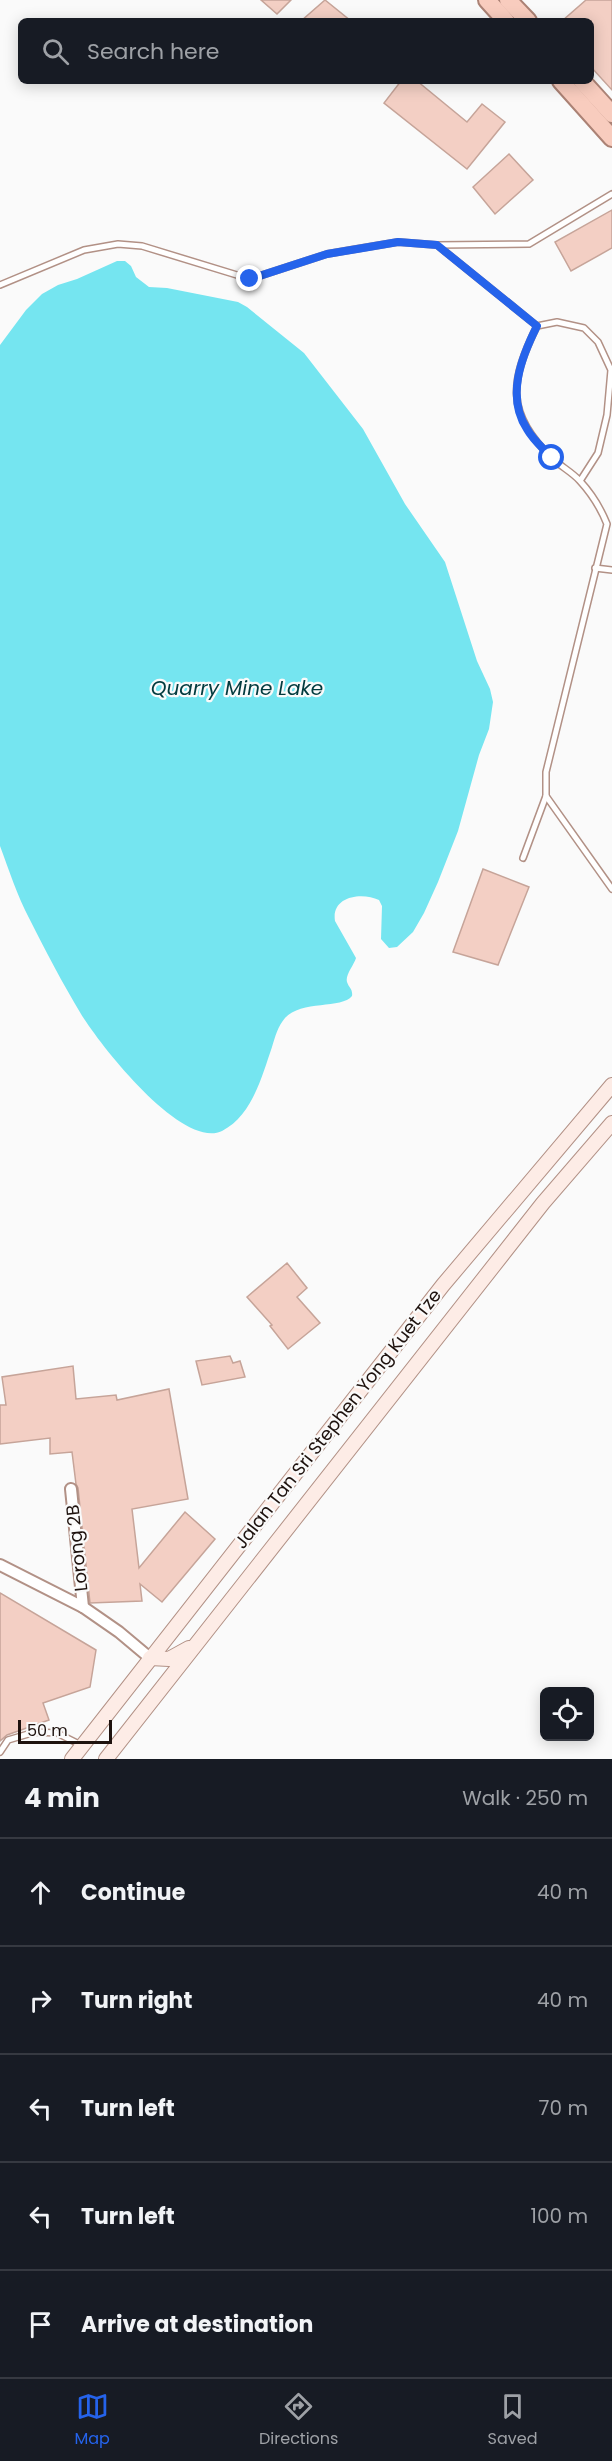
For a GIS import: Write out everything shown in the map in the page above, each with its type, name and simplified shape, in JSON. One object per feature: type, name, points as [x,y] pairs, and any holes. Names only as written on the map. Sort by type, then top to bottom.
[{"type":"highway","points":[[487,0],[503,18]]},
{"type":"highway","points":[[508,0],[525,18]]},
{"type":"highway","points":[[564,84],[612,138]]},
{"type":"highway","points":[[585,84],[612,114]]},
{"type":"main road","name":"Jalan Tan Sri Stephen Yong Kuet Tze","points":[[72,1759],[443,1285],[612,1085]]},
{"type":"main road","name":"Jalan Tan Sri Stephen Yong Kuet Tze","points":[[106,1759],[536,1212],[612,1123]]},
{"type":"main road","points":[[150,1658],[169,1659],[194,1646]]},
{"type":"street","name":"Lorong 2B","points":[[71,1490],[83,1607]]},
{"type":"street","points":[[0,1565],[83,1607],[119,1632],[150,1658]]},
{"type":"lane","points":[[0,285],[84,250],[118,244],[142,246],[250,279],[327,254],[398,242],[437,245],[530,243],[612,194]]},
{"type":"lane","points":[[437,245],[537,326]]},
{"type":"lane","points":[[537,326],[557,322],[584,328],[598,342],[611,370],[607,415],[598,453],[580,481]]},
{"type":"lane","points":[[523,858],[546,796],[546,772],[607,524],[597,504],[580,481],[546,451],[527,430],[518,412],[515,391],[526,348],[537,326]]},
{"type":"lane","points":[[595,568],[612,570]]},
{"type":"lane","points":[[546,796],[612,889]]},
{"type":"lane","points":[[0,1752],[8,1740],[35,1732],[57,1733],[82,1746]]},
{"type":"water","name":"Quarry Mine Lake","points":[[117,261],[125,261],[131,266],[136,277],[149,287],[167,288],[238,302],[304,353],[363,429],[405,504],[445,562],[477,661],[490,689],[493,702],[489,729],[479,755],[458,831],[438,882],[413,932],[397,947],[389,948],[381,939],[382,906],[379,900],[364,896],[343,901],[335,913],[335,921],[356,958],[347,979],[352,996],[340,1002],[301,1009],[285,1018],[280,1024],[255,1094],[241,1116],[222,1131],[205,1133],[186,1125],[165,1111],[123,1070],[91,1029],[41,942],[21,900],[0,846],[0,345],[26,310],[42,294]]},
{"type":"building","points":[[261,0],[291,0],[277,14]]},
{"type":"building","points":[[325,0],[347,18],[304,18]]},
{"type":"building","points":[[586,0],[612,0],[612,90],[594,70],[594,18],[565,18]]},
{"type":"building","points":[[399,84],[421,84],[467,122],[482,104],[505,122],[467,169],[384,103]]},
{"type":"building","points":[[509,154],[533,180],[495,214],[473,187]]},
{"type":"building","points":[[612,210],[612,248],[571,271],[555,242]]},
{"type":"building","points":[[483,869],[529,887],[498,965],[453,952]]},
{"type":"building","points":[[287,1263],[307,1288],[297,1297],[320,1323],[288,1349],[270,1326],[272,1325],[247,1297]]},
{"type":"building","points":[[230,1356],[233,1363],[240,1361],[245,1377],[202,1385],[196,1361]]},
{"type":"building","points":[[73,1366],[76,1399],[116,1395],[117,1400],[169,1389],[188,1499],[132,1509],[139,1568],[185,1512],[215,1539],[162,1602],[140,1584],[142,1601],[90,1603],[72,1452],[50,1454],[50,1438],[0,1444],[0,1405],[6,1405],[2,1377]]},
{"type":"building","points":[[0,1593],[96,1650],[90,1687],[43,1703],[49,1720],[7,1735],[0,1741]]},
{"type":"route","points":[[250,279],[327,254],[398,242],[437,245],[537,326],[526,348],[515,391],[518,412],[527,430],[552,458]]}]
